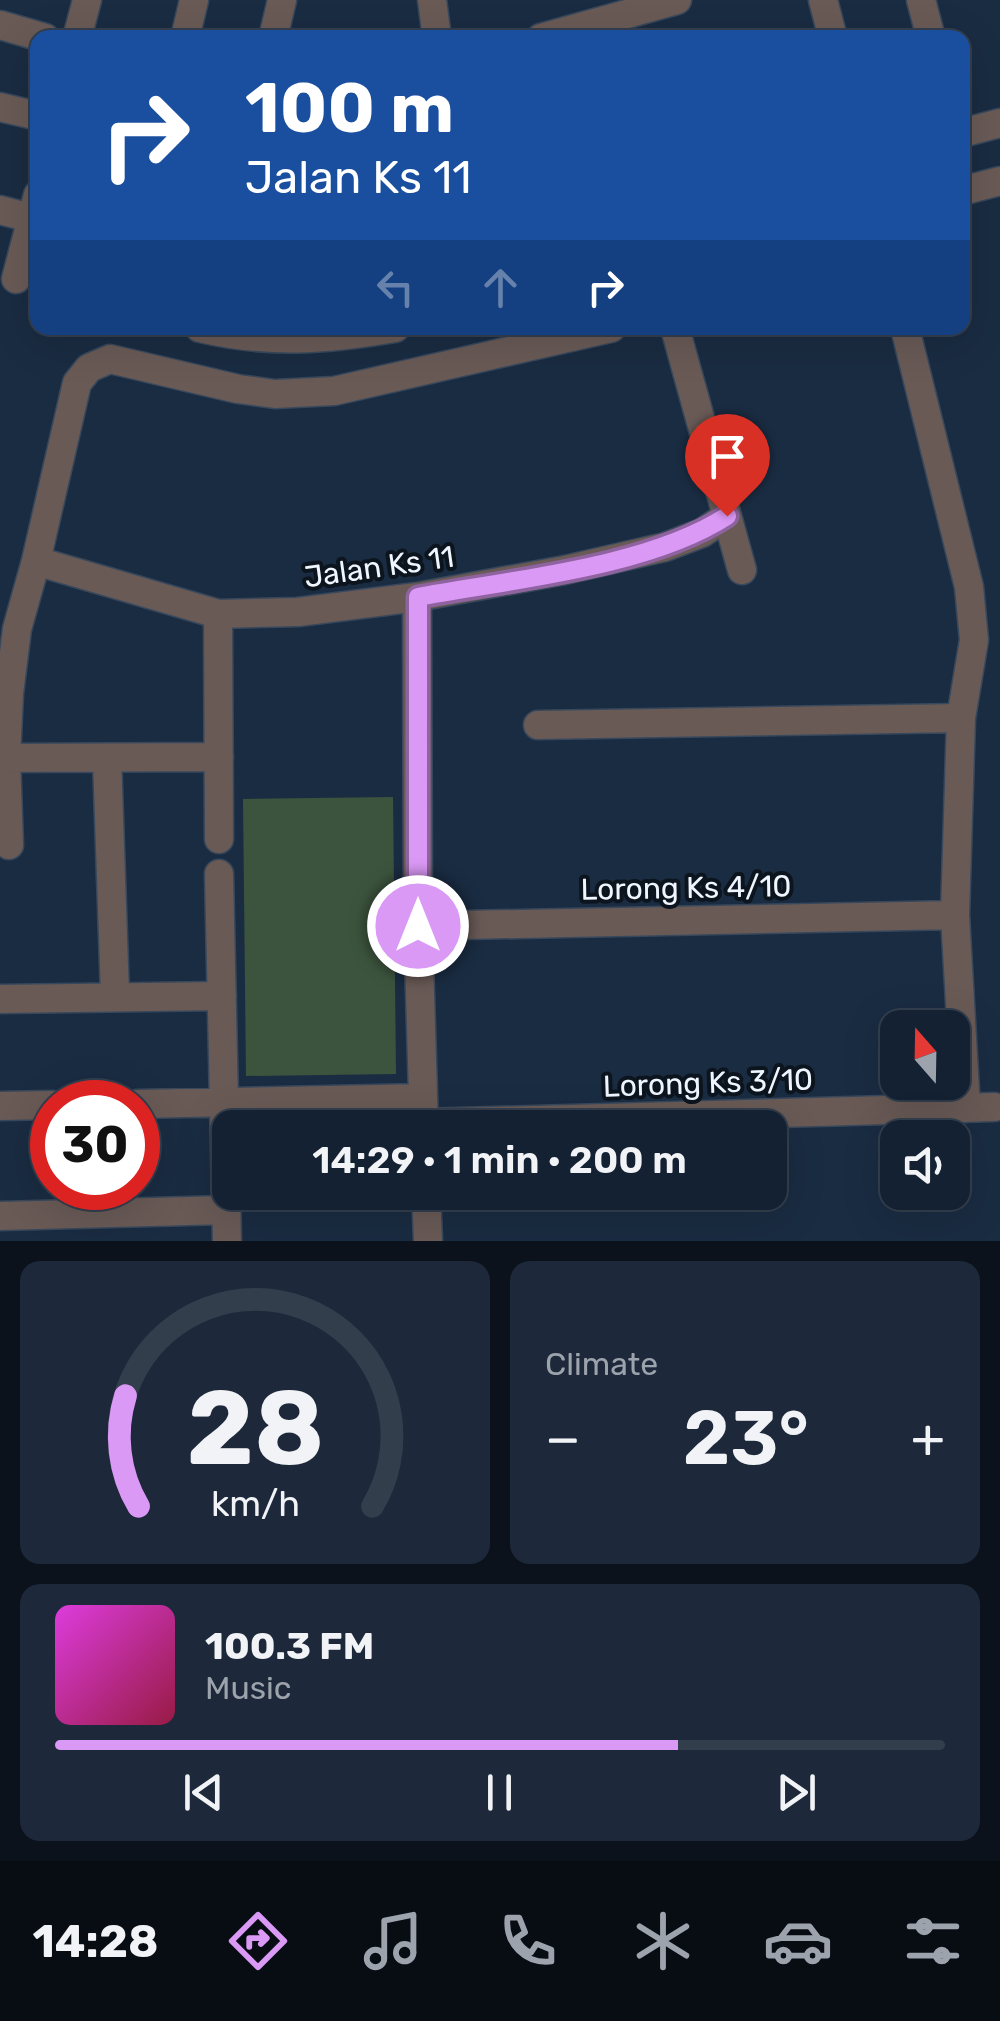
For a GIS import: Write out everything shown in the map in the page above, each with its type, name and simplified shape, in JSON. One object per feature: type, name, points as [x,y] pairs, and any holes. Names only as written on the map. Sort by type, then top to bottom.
[{"type":"street","points":[[79,30],[87,0]]},
{"type":"street","points":[[187,30],[194,0]]},
{"type":"street","points":[[275,30],[282,0]]},
{"type":"street","points":[[432,0],[436,30]]},
{"type":"street","points":[[612,28],[677,0]]},
{"type":"street","points":[[823,0],[830,30]]},
{"type":"street","points":[[922,0],[929,30]]},
{"type":"street","points":[[0,26],[30,34]]},
{"type":"street","points":[[0,107],[30,114]]},
{"type":"street","points":[[970,131],[1000,124]]},
{"type":"street","points":[[970,188],[1000,180]]},
{"type":"street","points":[[0,210],[30,211]]},
{"type":"street","points":[[18,279],[30,234]]},
{"type":"street","points":[[236,335],[298,341],[342,335]]},
{"type":"street","points":[[9,845],[3,758],[16,628],[36,561],[78,382],[89,368],[110,359],[238,389],[274,394],[334,391],[580,335]]},
{"type":"street","points":[[677,335],[742,570]]},
{"type":"street","points":[[907,335],[969,587],[974,640],[961,718],[955,915],[966,1108]]},
{"type":"street","name":"Jalan Ks 11","points":[[36,561],[218,614],[298,612],[418,597],[565,570],[666,547],[727,516]]},
{"type":"street","points":[[418,597],[418,926],[424,1110]]},
{"type":"street","points":[[218,614],[219,839]]},
{"type":"street","points":[[538,725],[961,718]]},
{"type":"street","points":[[3,758],[218,757]]},
{"type":"street","points":[[107,758],[115,996]]},
{"type":"street","points":[[219,874],[224,1110]]},
{"type":"street","name":"Lorong Ks 4/10","points":[[418,926],[955,915]]},
{"type":"street","points":[[0,999],[222,996]]},
{"type":"street","name":"Lorong Ks 3/10","points":[[160,1103],[224,1102],[338,1110]]},
{"type":"street","points":[[0,1106],[30,1105]]},
{"type":"street","name":"Lorong Ks 3/10","points":[[787,1111],[994,1107]]},
{"type":"street","points":[[0,1216],[226,1210],[227,1241]]},
{"type":"street","points":[[427,1210],[428,1241]]},
{"type":"green space","points":[[393,797],[396,1074],[246,1076],[243,799]]},
{"type":"route","points":[[418,926],[418,597],[666,547],[727,516]]}]
